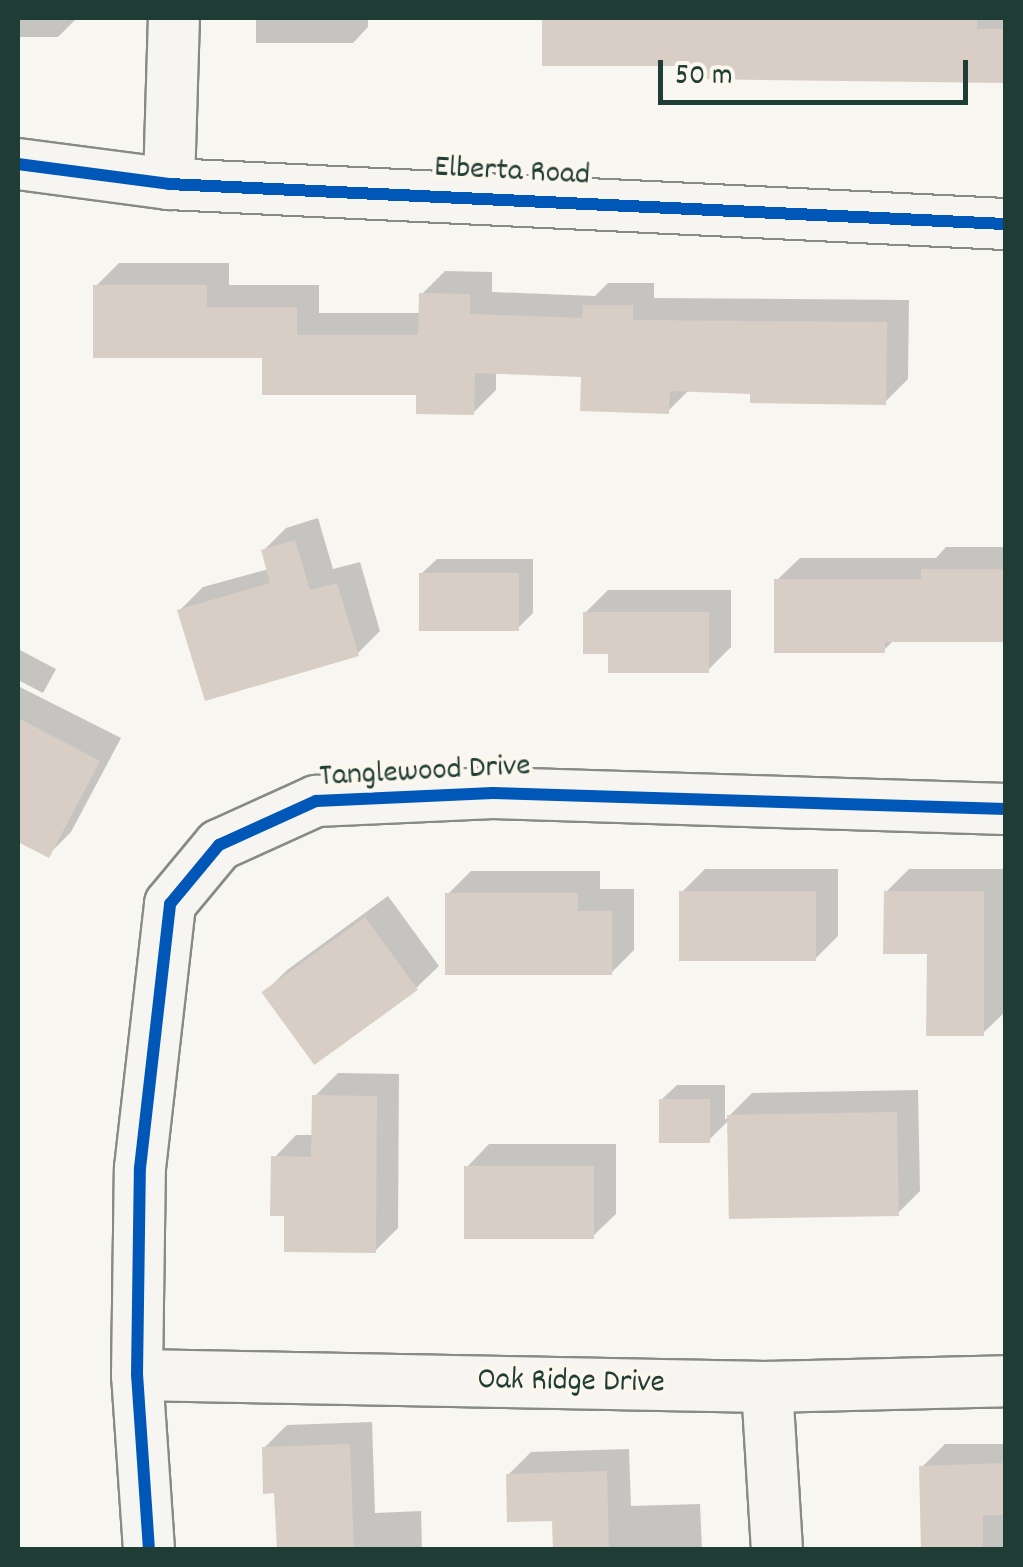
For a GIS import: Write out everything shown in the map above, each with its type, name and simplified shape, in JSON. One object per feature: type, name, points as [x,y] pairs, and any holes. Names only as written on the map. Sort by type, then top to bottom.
[{"type":"street","points":[[169,184],[174,18]]},
{"type":"street","name":"Elberta Road","points":[[18,164],[169,184],[1006,224]]},
{"type":"street","name":"Tanglewood Drive","points":[[148,1550],[137,1375],[140,1168],[170,904],[219,845],[316,801],[493,793],[1006,809]]},
{"type":"street","name":"Oak Ridge Drive","points":[[137,1375],[768,1387],[1006,1381]]},
{"type":"street","points":[[768,1387],[776,1550]]},
{"type":"building","points":[[542,18],[977,18],[977,29],[1006,29],[1006,83],[692,79],[692,66],[542,66]]},
{"type":"building","points":[[93,285],[207,285],[207,307],[297,307],[297,335],[418,335],[419,293],[470,294],[470,314],[582,318],[583,305],[633,305],[633,320],[887,322],[886,405],[750,403],[750,394],[670,391],[669,414],[580,411],[581,377],[475,373],[474,415],[416,414],[416,395],[262,395],[262,358],[93,358]]},
{"type":"building","points":[[295,540],[310,590],[337,583],[359,656],[205,701],[177,610],[270,583],[261,550]]},
{"type":"building","points":[[921,569],[1006,569],[1006,642],[885,642],[885,653],[774,653],[774,579],[921,579]]},
{"type":"building","points":[[419,573],[519,573],[519,631],[419,631]]},
{"type":"building","points":[[583,612],[709,612],[709,673],[608,673],[608,654],[583,654]]},
{"type":"building","points":[[18,718],[100,761],[49,858],[18,842]]},
{"type":"building","points":[[679,891],[816,891],[816,961],[679,961]]},
{"type":"building","points":[[884,891],[984,891],[984,1036],[926,1036],[927,954],[883,954]]},
{"type":"building","points":[[445,893],[578,893],[578,911],[612,911],[612,975],[445,975]]},
{"type":"building","points":[[365,917],[418,990],[314,1065],[261,992]]},
{"type":"building","points":[[312,1095],[377,1096],[376,1253],[284,1252],[284,1216],[270,1216],[271,1156],[311,1157]]},
{"type":"building","points":[[659,1099],[710,1099],[710,1143],[659,1143]]},
{"type":"building","points":[[897,1112],[899,1216],[729,1219],[727,1115]]},
{"type":"building","points":[[464,1166],[594,1166],[594,1239],[464,1239]]},
{"type":"building","points":[[350,1444],[354,1550],[277,1550],[274,1493],[263,1494],[262,1447]]},
{"type":"building","points":[[1006,1463],[1006,1515],[983,1515],[983,1550],[921,1550],[919,1466]]},
{"type":"building","points":[[607,1471],[609,1550],[553,1550],[552,1521],[507,1522],[506,1474]]},
{"type":"cycle path","points":[[18,164],[169,184],[1006,224]]},
{"type":"cycle path","points":[[149,1550],[137,1375],[140,1168],[170,904],[219,845],[316,801],[493,793],[1006,809]]}]
